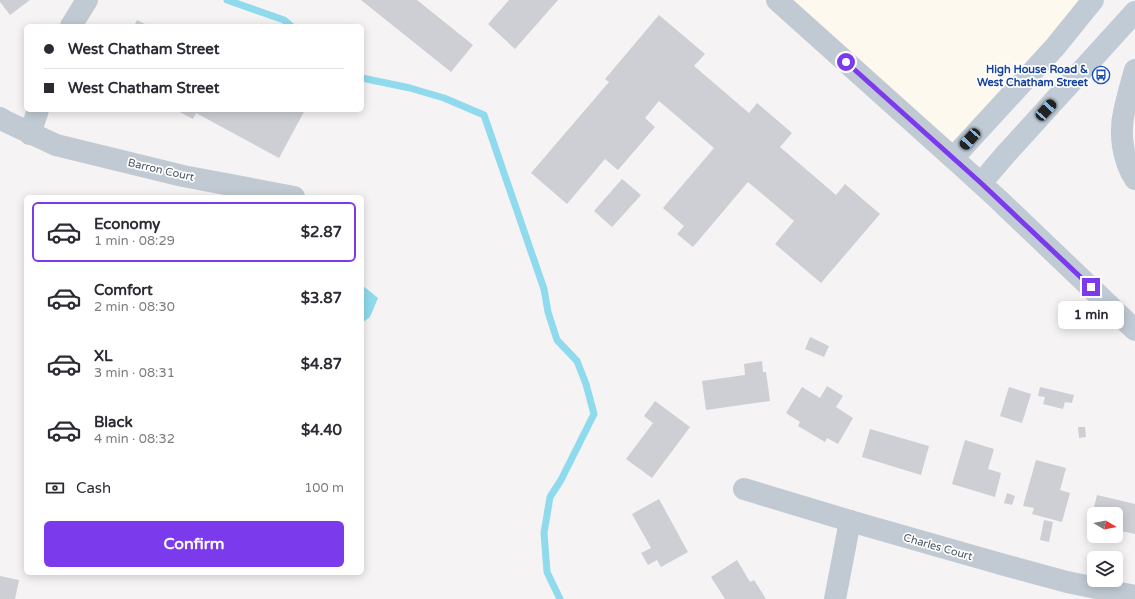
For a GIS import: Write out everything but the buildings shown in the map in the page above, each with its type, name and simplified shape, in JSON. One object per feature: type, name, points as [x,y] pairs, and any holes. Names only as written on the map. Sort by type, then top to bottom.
[{"type":"main road","points":[[1093,0],[1055,46],[953,158],[1135,330]]},
{"type":"main road","points":[[981,183],[1135,12]]},
{"type":"street","points":[[72,24],[87,0]]},
{"type":"street","points":[[777,0],[953,158]]},
{"type":"street","points":[[1135,70],[1123,114],[1122,129],[1126,158],[1135,179]]},
{"type":"street","points":[[30,134],[37,112]]},
{"type":"street","name":"Barron Court","points":[[0,118],[30,134],[56,145],[183,176],[283,195]]},
{"type":"street","name":"Charles Court","points":[[744,489],[1005,566],[1067,582],[1135,596]]},
{"type":"street","points":[[835,599],[850,521]]},
{"type":"shaded area","points":[[777,0],[1093,0],[953,158]]},
{"type":"water","points":[[364,287],[378,298],[370,317],[364,322]]},
{"type":"waterway","points":[[227,0],[284,20],[289,24]]},
{"type":"waterway","points":[[364,78],[410,88],[444,98],[484,115],[544,289],[548,312],[557,340],[577,361],[586,384],[594,414],[561,480],[550,497],[544,533],[547,572],[560,599]]},
{"type":"place","name":"High House Road & West Chatham Street","points":[[1101,75]]},
{"type":"route","points":[[846,62],[981,183],[1091,287]]}]
